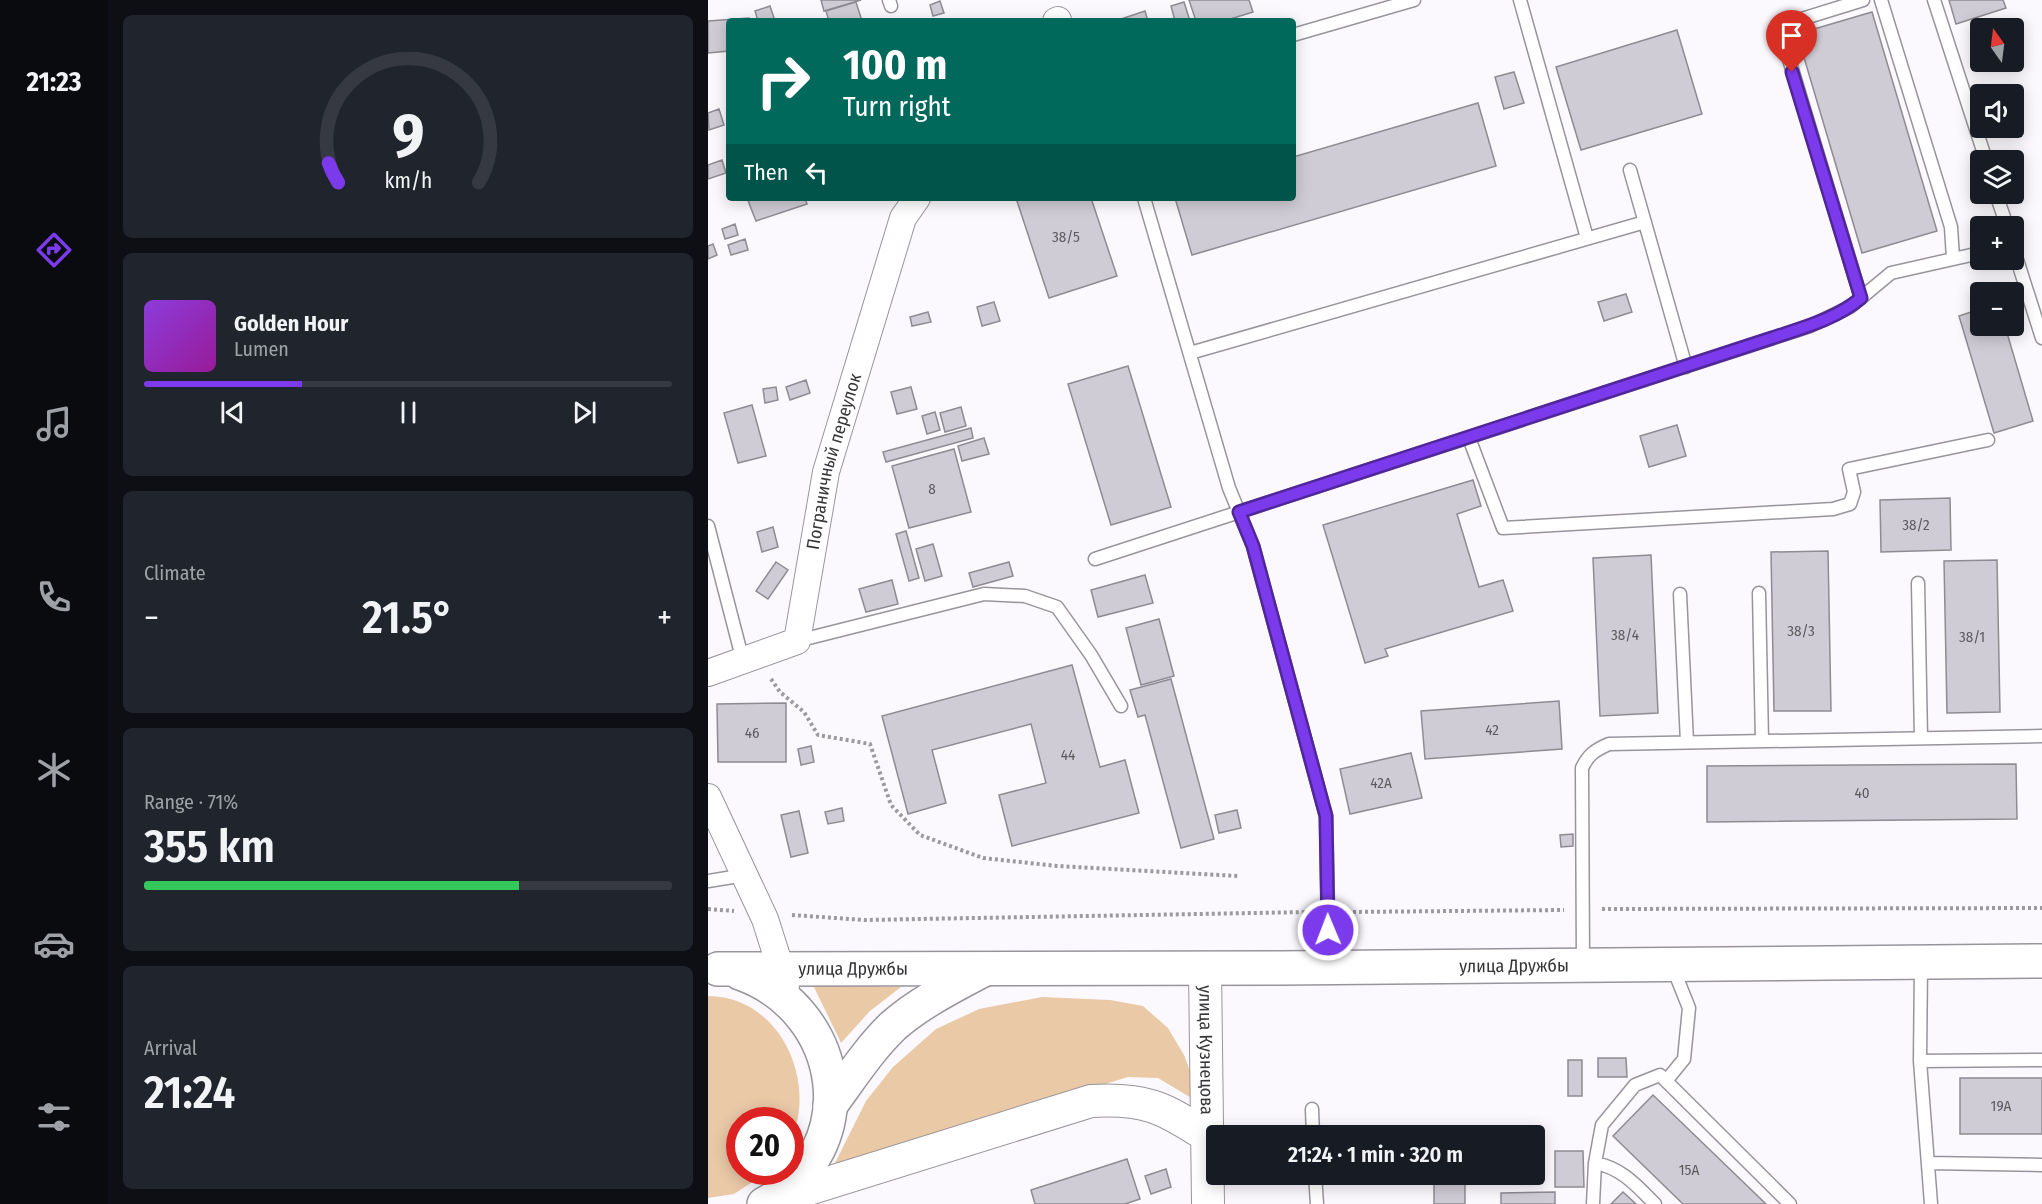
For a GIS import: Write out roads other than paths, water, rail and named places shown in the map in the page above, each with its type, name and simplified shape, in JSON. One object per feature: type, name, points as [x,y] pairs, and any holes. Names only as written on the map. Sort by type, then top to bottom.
[{"type":"main road","name":"улица Дружбы","points":[[713,969],[1205,968],[2042,961]]},
{"type":"main road","name":"улица Дружбы","points":[[830,1106],[875,1045],[895,1025],[954,985],[988,968]]},
{"type":"main road","points":[[713,969],[738,972],[764,982],[792,1003],[815,1031],[826,1057],[830,1106],[821,1143],[800,1176],[767,1202]]},
{"type":"street","name":"Пограничный переулок","points":[[797,641],[826,472],[903,218],[915,201]]},
{"type":"street","points":[[708,673],[797,641]]},
{"type":"street","points":[[708,797],[762,913],[792,1003]]},
{"type":"street","name":"улица Кузнецова","points":[[1205,968],[1207,1125]]},
{"type":"street","points":[[767,1202],[1091,1101],[1124,1099],[1150,1104],[1206,1135]]},
{"type":"street","name":"улица Кузнецова","points":[[1208,1185],[1208,1204]]},
{"type":"lane","points":[[1296,34],[1414,0]]},
{"type":"lane","points":[[1520,0],[1587,238]]},
{"type":"lane","points":[[1861,298],[1779,26],[1863,0]]},
{"type":"lane","points":[[1881,0],[1951,226],[1953,258]]},
{"type":"lane","points":[[1934,0],[1983,150]]},
{"type":"lane","points":[[1630,170],[1686,367]]},
{"type":"lane","points":[[1145,201],[1229,488],[1253,546],[1326,816],[1329,966]]},
{"type":"lane","points":[[1190,353],[1645,222]]},
{"type":"lane","points":[[1095,559],[1810,326],[1850,307],[1891,273],[1970,255]]},
{"type":"lane","points":[[2020,270],[2042,338]]},
{"type":"lane","points":[[1469,438],[1503,528],[1833,509],[1850,504],[1854,492],[1849,469],[1988,440]]},
{"type":"lane","points":[[708,526],[749,658]]},
{"type":"lane","points":[[1918,583],[1921,738]]},
{"type":"lane","points":[[1759,593],[1762,741]]},
{"type":"lane","points":[[797,641],[984,594],[1025,596],[1057,607],[1091,655],[1121,705]]},
{"type":"lane","points":[[1680,594],[1687,742]]},
{"type":"lane","points":[[1583,964],[1582,768],[1587,758],[1596,749],[1609,744],[2042,736]]},
{"type":"lane","points":[[708,881],[745,875]]},
{"type":"lane","points":[[1921,961],[1920,1061],[1931,1204]]},
{"type":"lane","points":[[1666,1081],[1684,1059],[1689,1008],[1671,964]]},
{"type":"lane","points":[[1920,1061],[2042,1060]]},
{"type":"lane","points":[[1593,1204],[1595,1163],[1602,1125],[1635,1085],[1660,1075],[1790,1204]]},
{"type":"lane","points":[[1312,1108],[1313,1125]]},
{"type":"lane","points":[[1595,1163],[1608,1166],[1628,1176],[1655,1204]]},
{"type":"lane","points":[[1928,1164],[2042,1165]]},
{"type":"lane","points":[[1316,1185],[1317,1204]]}]
